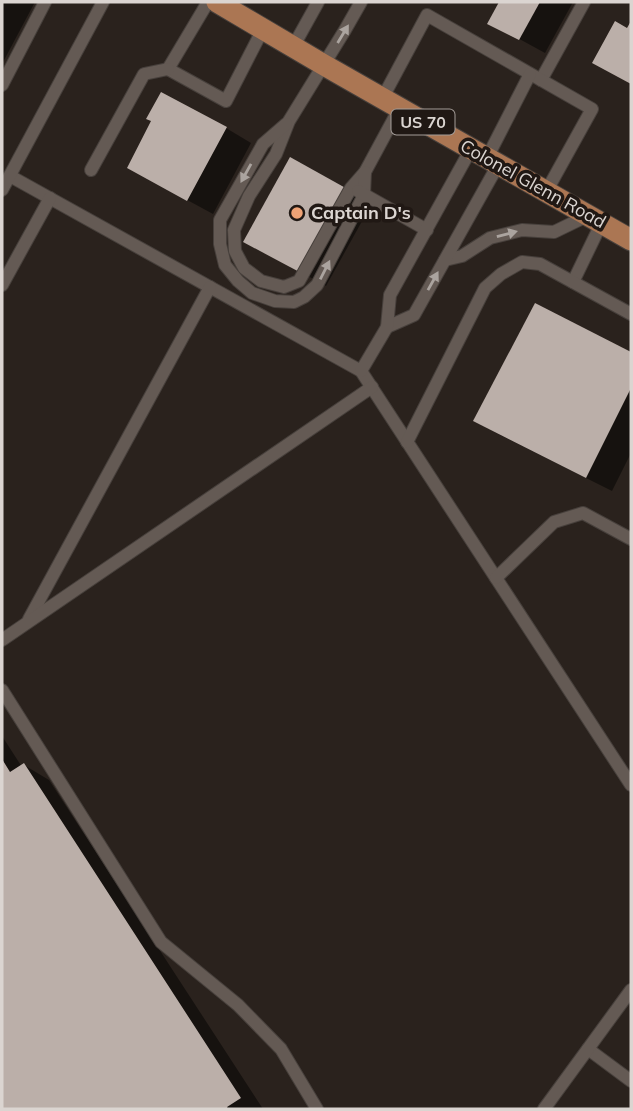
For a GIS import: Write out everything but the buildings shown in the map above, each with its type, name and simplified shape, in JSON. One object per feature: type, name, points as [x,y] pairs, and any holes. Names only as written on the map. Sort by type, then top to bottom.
[{"type":"main road","name":"Colonel Glenn Road","points":[[216,2],[245,8],[263,29],[293,47],[546,192],[630,235]]},
{"type":"lane","points":[[2,85],[45,2]]},
{"type":"lane","points":[[2,190],[103,2]]},
{"type":"lane","points":[[168,69],[208,2]]},
{"type":"lane","points":[[293,47],[318,2]]},
{"type":"lane","points":[[361,2],[289,121],[276,154],[249,195],[234,230],[235,251],[244,268],[261,281],[284,287],[299,281],[351,188],[365,172]]},
{"type":"lane","points":[[289,121],[263,144],[220,220],[220,244],[225,265],[252,293],[275,301],[294,302],[317,285],[364,195],[365,172],[434,2]]},
{"type":"lane","points":[[361,371],[387,327],[390,295],[427,230],[485,157],[584,2]]},
{"type":"lane","points":[[427,15],[592,109],[546,192]]},
{"type":"lane","points":[[91,170],[144,74],[168,69],[226,101],[263,29]]},
{"type":"lane","points":[[387,327],[414,315],[445,260],[485,157]]},
{"type":"lane","points":[[10,176],[361,371],[631,785]]},
{"type":"lane","points":[[351,188],[427,230]]},
{"type":"lane","points":[[2,285],[50,198]]},
{"type":"lane","points":[[445,260],[463,256],[490,238],[522,230],[554,232],[595,219]]},
{"type":"lane","points":[[573,282],[595,219]]},
{"type":"lane","points":[[407,442],[485,288],[522,262],[540,264],[631,314]]},
{"type":"lane","points":[[27,622],[210,287]]},
{"type":"lane","points":[[2,640],[372,387]]},
{"type":"lane","points":[[496,578],[554,522],[583,513],[631,538]]},
{"type":"lane","points":[[2,690],[162,942],[238,1005],[281,1049],[317,1109]]},
{"type":"lane","points":[[544,1109],[631,990]]},
{"type":"lane","points":[[588,1049],[631,1081]]},
{"type":"place","name":"Captain D's","points":[[297,213]]}]
